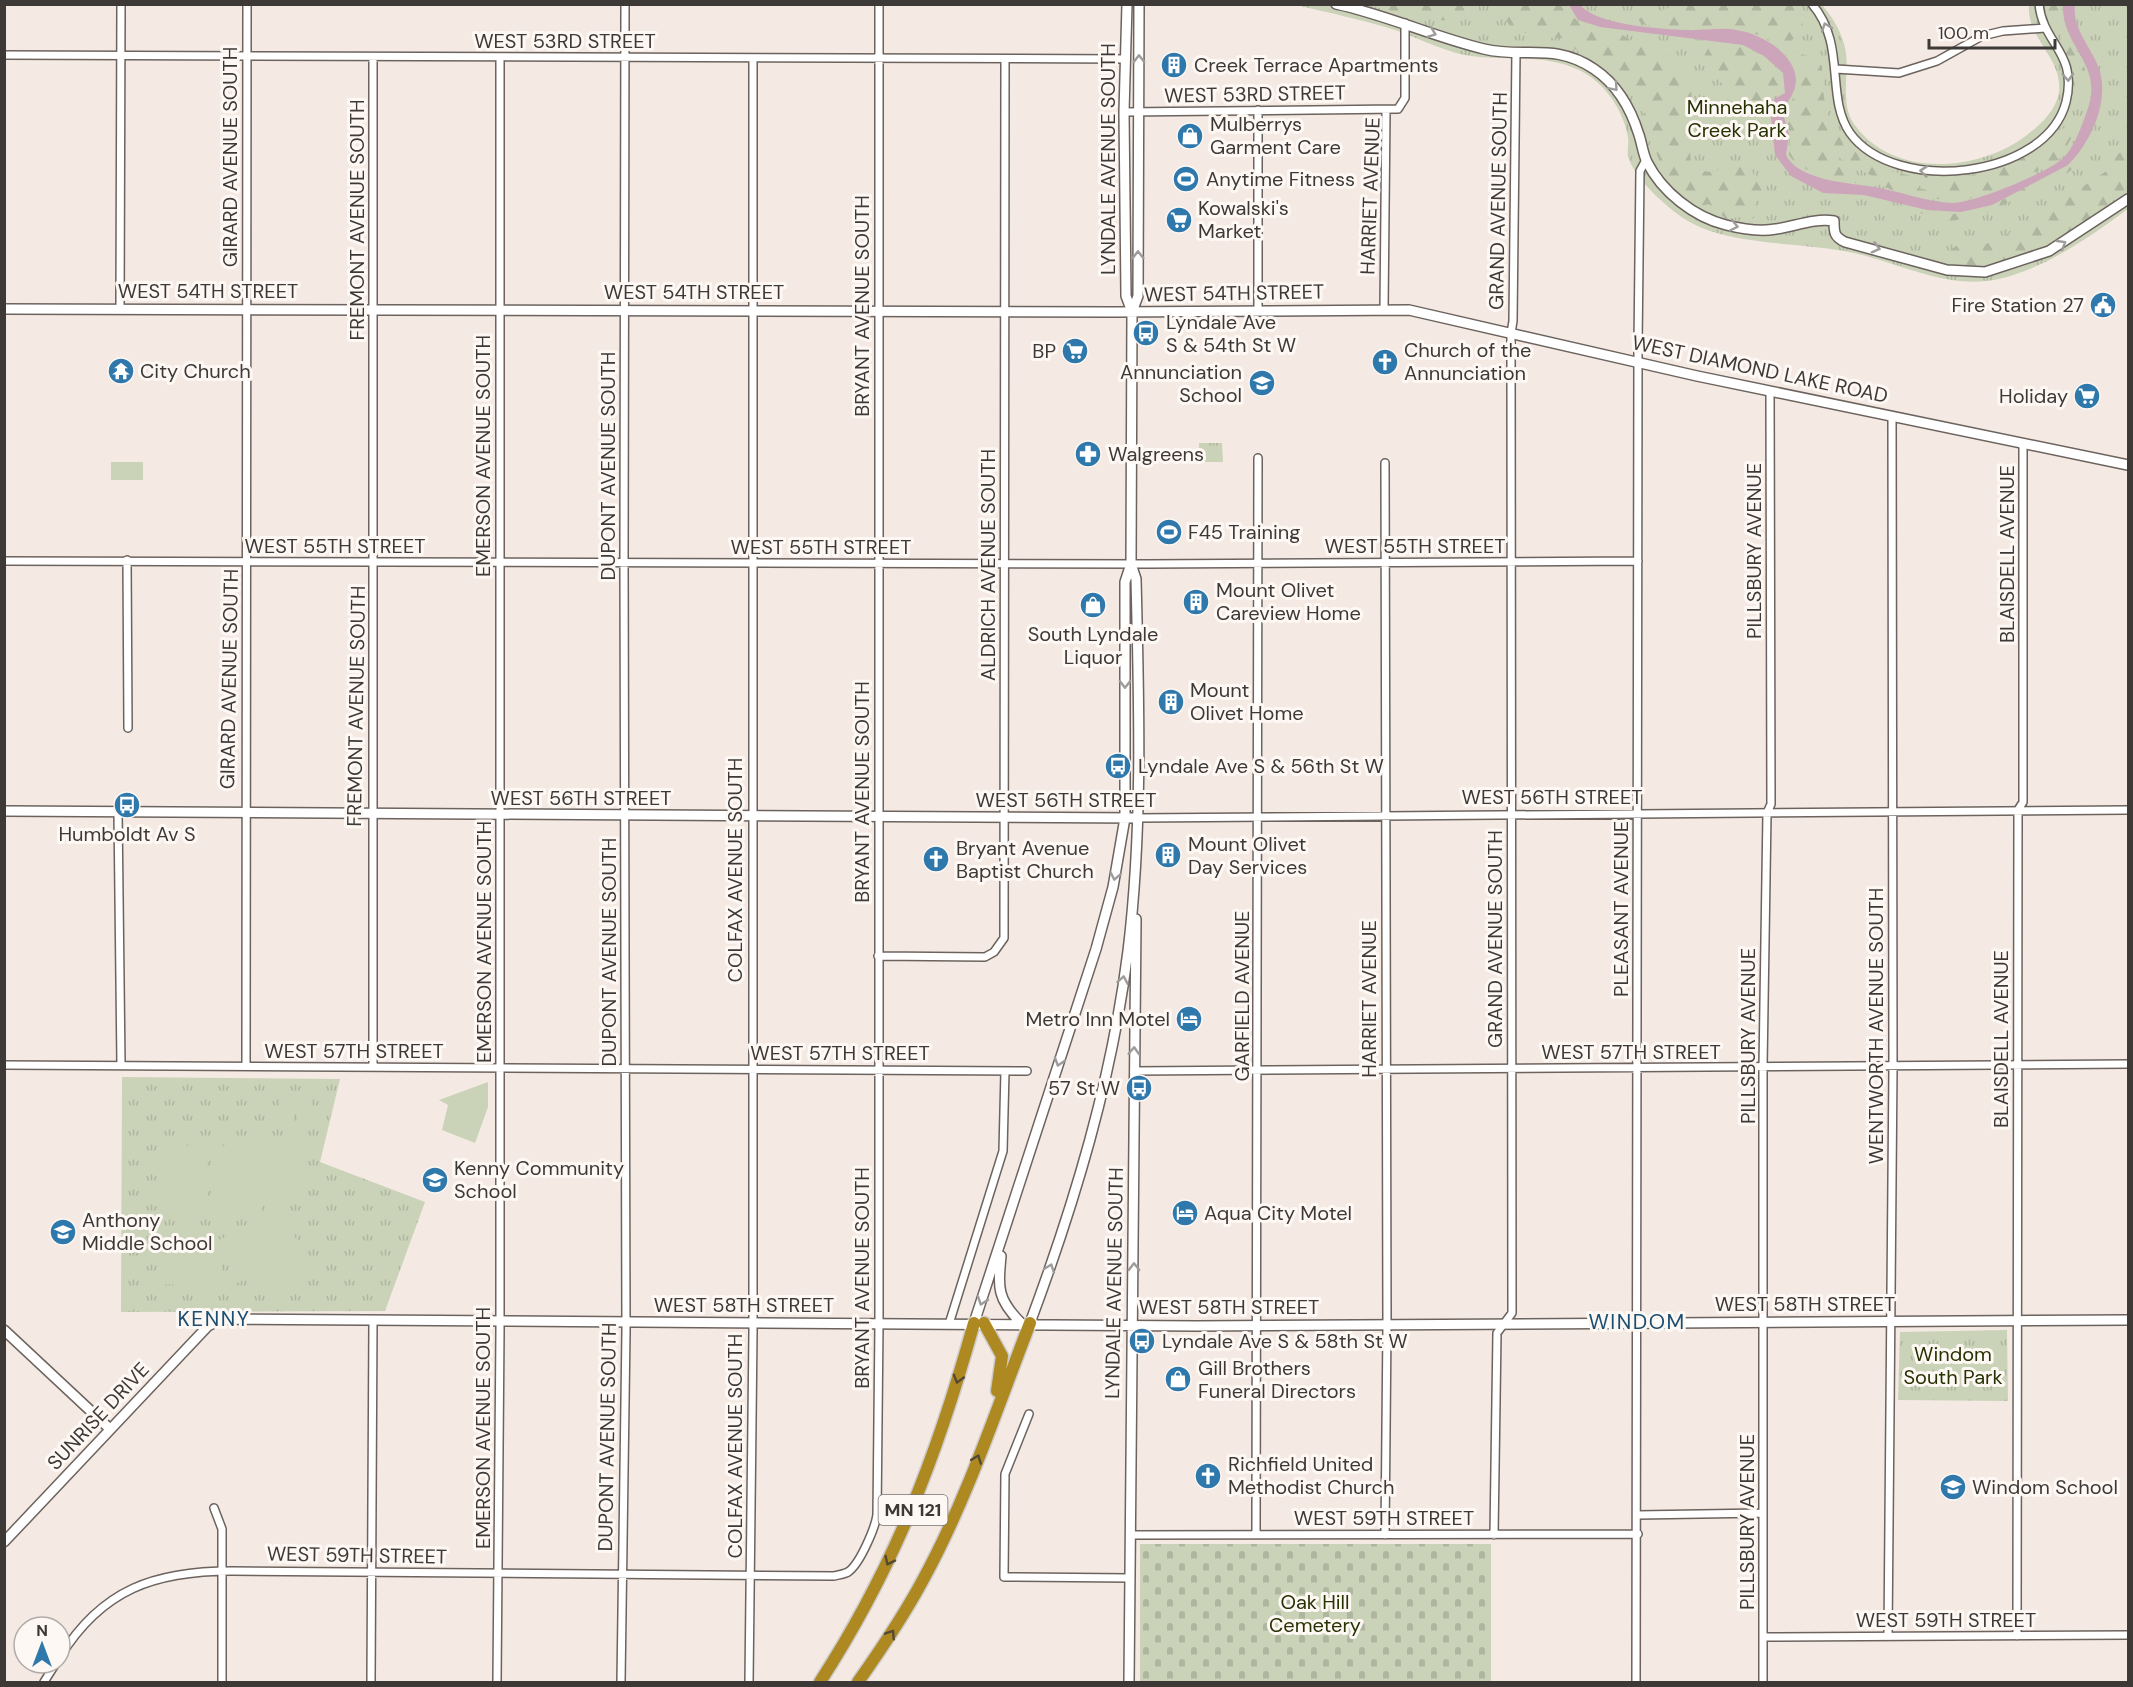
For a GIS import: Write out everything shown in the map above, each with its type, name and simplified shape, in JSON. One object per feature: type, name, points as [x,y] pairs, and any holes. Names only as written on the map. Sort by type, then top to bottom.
[{"type":"highway","name":"MN 121","points":[[820,1683],[888,1564],[916,1502],[979,1323]]},
{"type":"highway","points":[[979,1323],[1000,1348],[1003,1364],[990,1424]]},
{"type":"highway","name":"MN 121","points":[[858,1683],[893,1632],[925,1577],[950,1524],[990,1424],[1025,1323]]},
{"type":"street","points":[[120,309],[121,4]]},
{"type":"street","name":"GIRARD AVENUE SOUTH","points":[[246,1066],[244,813],[247,562],[245,309],[247,4]]},
{"type":"street","name":"DUPONT AVENUE SOUTH","points":[[621,1683],[626,1069],[624,310],[626,4]]},
{"type":"street","name":"BRYANT AVENUE SOUTH","points":[[848,1572],[867,1542],[877,1515],[879,4]]},
{"type":"street","name":"LYNDALE AVENUE SOUTH","points":[[1126,4],[1124,112],[1126,296],[1132,312]]},
{"type":"street","name":"LYNDALE AVENUE SOUTH","points":[[1003,1238],[1100,933],[1113,887],[1125,818],[1125,582],[1131,564],[1132,312],[1138,296],[1139,4]]},
{"type":"street","points":[[1336,4],[1405,23],[1487,50],[1536,51],[1576,59],[1610,82],[1633,117],[1646,160],[1662,184],[1683,204],[1715,221],[1749,230],[1773,230],[1823,219],[1834,221],[1834,233],[1837,238],[1845,242],[1947,270],[1967,272],[2004,267],[2049,251],[2128,199]]},
{"type":"street","points":[[1812,4],[1823,18],[1836,69],[1839,108],[1848,131],[1865,149],[1889,162],[1915,170],[1954,171],[1976,168],[2016,154],[2035,143],[2060,118],[2067,93],[2068,72],[2060,49],[2040,17],[2040,4]]},
{"type":"street","name":"HARRIET AVENUE","points":[[1384,309],[1386,110],[1398,109],[1405,101],[1405,23]]},
{"type":"street","points":[[1836,69],[1899,74],[1938,61],[1982,36],[2003,31],[2045,28]]},
{"type":"street","name":"GRAND AVENUE SOUTH","points":[[1494,1535],[1497,1333],[1512,1313],[1511,333],[1516,52]]},
{"type":"street","name":"WEST 53RD STREET","points":[[4,55],[1126,59]]},
{"type":"street","name":"FREMONT AVENUE SOUTH","points":[[373,1067],[374,57]]},
{"type":"street","name":"EMERSON AVENUE SOUTH","points":[[497,1683],[500,1322],[498,310],[500,57]]},
{"type":"street","name":"COLFAX AVENUE SOUTH","points":[[749,1683],[753,1324],[751,816],[754,563],[751,311],[753,58]]},
{"type":"street","name":"ALDRICH AVENUE SOUTH","points":[[878,956],[985,957],[993,952],[1004,938],[1005,59]]},
{"type":"street","points":[[1258,110],[1258,310]]},
{"type":"street","name":"WEST 53RD STREET","points":[[1124,112],[1386,110]]},
{"type":"street","name":"PLEASANT AVENUE","points":[[1638,1534],[1638,361],[1640,175],[1646,160]]},
{"type":"street","name":"WEST 54TH STREET","points":[[4,309],[1132,312],[1384,309]]},
{"type":"street","name":"WEST DIAMOND LAKE ROAD","points":[[1384,309],[1420,312],[1770,391],[2128,465]]},
{"type":"street","name":"PILLSBURY AVENUE","points":[[1763,1683],[1763,1067],[1767,813],[1771,804],[1770,391]]},
{"type":"street","name":"WENTWORTH AVENUE SOUTH","points":[[1888,1636],[1893,1067],[1892,416]]},
{"type":"street","name":"BLAISDELL AVENUE","points":[[2017,1636],[2018,810],[2023,801],[2023,443]]},
{"type":"street","name":"GARFIELD AVENUE","points":[[1256,1535],[1258,458]]},
{"type":"street","name":"HARRIET AVENUE","points":[[1385,463],[1384,816],[1387,1325],[1385,1535]]},
{"type":"street","points":[[127,560],[128,728]]},
{"type":"street","name":"WEST 55TH STREET","points":[[4,561],[1258,564],[1638,561]]},
{"type":"street","name":"LYNDALE AVENUE SOUTH","points":[[1129,1683],[1131,1325],[1137,952],[1133,883],[1137,818],[1136,579],[1131,564]]},
{"type":"street","name":"WEST 56TH STREET","points":[[4,811],[626,817],[1137,818],[2128,810]]},
{"type":"street","points":[[118,812],[121,1065]]},
{"type":"street","points":[[1003,1238],[999,1291],[1009,1311],[1025,1323],[1067,1219],[1098,1109],[1125,970],[1133,883]]},
{"type":"street","name":"WEST 57TH STREET","points":[[1134,1071],[2128,1064]]},
{"type":"street","name":"WEST 57TH STREET","points":[[4,1065],[1027,1071]]},
{"type":"street","points":[[949,1324],[1003,1152],[1005,1071]]},
{"type":"street","points":[[979,1323],[1003,1238]]},
{"type":"street","name":"WEST 58TH STREET","points":[[222,1319],[1131,1325],[2128,1320]]},
{"type":"street","name":"SUNRISE DRIVE","points":[[4,1542],[208,1326],[222,1319]]},
{"type":"street","points":[[371,1683],[373,1321]]},
{"type":"street","points":[[5,1333],[110,1429]]},
{"type":"street","points":[[1029,1414],[1005,1474],[1004,1576],[1130,1578]]},
{"type":"street","points":[[214,1508],[222,1529],[224,1571],[222,1683]]},
{"type":"street","points":[[1638,1515],[1763,1513]]},
{"type":"street","points":[[1635,1683],[1638,1534]]},
{"type":"street","name":"WEST 59TH STREET","points":[[1130,1535],[1638,1534]]},
{"type":"street","name":"WEST 59TH STREET","points":[[72,1641],[89,1618],[134,1587],[174,1573],[224,1571],[834,1576],[848,1572]]},
{"type":"street","name":"WEST 59TH STREET","points":[[1763,1637],[2128,1635]]},
{"type":"green space","points":[[1480,4],[1476,17],[1462,20],[1421,18],[1368,5]]},
{"type":"green space","name":"Minnehaha Creek Park","points":[[1296,5],[1822,5],[1837,27],[1845,46],[1847,108],[1854,124],[1871,142],[1891,154],[1913,161],[1937,164],[1985,157],[2007,147],[2037,127],[2053,108],[2058,97],[2057,72],[2034,29],[2029,5],[2128,5],[2128,209],[2083,241],[2051,259],[2017,274],[1979,282],[1940,278],[1844,251],[1724,235],[1701,228],[1684,218],[1648,187],[1630,162],[1628,137],[1617,107],[1604,89],[1579,70],[1549,61],[1487,58],[1456,53],[1385,27]]},
{"type":"green space","points":[[1496,5],[1564,5],[1567,12],[1579,22],[1616,31],[1642,47],[1668,53],[1692,85],[1689,139],[1691,163],[1696,168],[1708,172],[1739,165],[1752,171],[1762,190],[1754,205],[1754,218],[1748,221],[1740,217],[1726,219],[1709,204],[1700,206],[1663,170],[1643,119],[1645,106],[1641,88],[1629,87],[1609,66],[1575,49],[1562,38],[1534,38],[1528,33],[1514,32]]},
{"type":"green space","points":[[1678,5],[1794,5],[1802,16],[1803,32],[1792,40],[1794,52],[1812,57],[1822,66],[1828,114],[1831,123],[1842,137],[1843,145],[1890,171],[1920,178],[1916,188],[1940,192],[1939,180],[2004,167],[2020,159],[2061,129],[2068,127],[2073,135],[2061,157],[2055,163],[1976,198],[1944,200],[1897,192],[1880,185],[1872,176],[1831,153],[1831,157],[1865,180],[1863,183],[1854,183],[1822,176],[1802,167],[1789,155],[1790,134],[1784,113],[1793,99],[1797,82],[1795,71],[1787,56],[1765,37],[1752,33],[1723,29],[1674,28],[1642,24],[1639,21],[1639,18],[1659,15],[1662,10]]},
{"type":"green space","points":[[2045,5],[2062,5],[2063,29],[2056,34],[2048,25]]},
{"type":"green space","points":[[2066,34],[2082,62],[2090,92],[2077,91],[2061,41],[2061,37]]},
{"type":"green space","points":[[1726,42],[1756,52],[1766,58],[1780,74],[1783,83],[1782,93],[1773,96],[1769,135],[1755,134],[1738,122],[1730,109],[1725,88],[1706,61],[1704,56],[1711,43]]},
{"type":"green space","points":[[2127,145],[2128,186],[2098,213],[2064,236],[2026,255],[1987,265],[1959,264],[1952,256],[1951,249],[1960,245],[1982,246],[2020,228],[2108,170],[2111,162]]},
{"type":"green space","points":[[2076,161],[2079,162],[2069,172],[1983,215],[1951,221],[1919,213],[1921,210],[1955,214],[1991,206]]},
{"type":"green space","points":[[1199,443],[1222,443],[1223,462],[1199,462]]},
{"type":"green space","points":[[111,462],[143,462],[143,480],[111,480]]},
{"type":"green space","points":[[122,1077],[340,1079],[320,1162],[425,1202],[385,1311],[121,1312]]},
{"type":"green space","points":[[488,1082],[488,1107],[475,1143],[442,1130],[448,1105],[439,1100]]},
{"type":"green space","points":[[279,1092],[293,1092],[293,1122],[279,1122]]},
{"type":"green space","points":[[298,1093],[312,1093],[312,1122],[298,1122]]},
{"type":"green space","points":[[252,1139],[301,1140],[308,1147],[308,1194],[296,1200],[278,1203],[261,1194],[261,1215],[214,1215],[213,1146],[250,1146]]},
{"type":"green space","points":[[161,1145],[206,1146],[207,1215],[161,1216]]},
{"type":"green space","points":[[281,1214],[291,1235],[305,1244],[307,1288],[301,1293],[256,1295],[249,1278],[236,1283],[218,1240]]},
{"type":"green space","points":[[167,1229],[192,1229],[215,1241],[222,1263],[221,1287],[164,1284]]},
{"type":"green space","name":"Windom South Park","points":[[2007,1330],[2008,1401],[1898,1400],[1900,1332]]},
{"type":"green space","name":"Oak Hill Cemetery","points":[[1140,1544],[1491,1544],[1491,1682],[1140,1682]]},
{"type":"shaded area","points":[[1569,5],[1580,5],[1588,12],[1600,17],[1630,25],[1686,30],[1730,29],[1765,40],[1783,53],[1794,70],[1796,85],[1783,114],[1789,134],[1786,155],[1792,163],[1811,175],[1932,200],[1963,202],[1993,193],[2042,172],[2066,155],[2087,111],[2091,95],[2091,81],[2087,68],[2068,33],[2063,5],[2075,5],[2079,30],[2099,68],[2102,81],[2100,107],[2091,133],[2068,165],[1992,205],[1961,212],[1927,210],[1864,195],[1823,193],[1791,176],[1775,155],[1771,118],[1774,99],[1785,93],[1783,73],[1764,56],[1743,45],[1600,27],[1578,20]]},
{"type":"place","name":"Creek Terrace Apartments","points":[[1174,65]]},
{"type":"place","name":"Mulberrys Garment Care","points":[[1190,136]]},
{"type":"place","name":"Anytime Fitness","points":[[1186,179]]},
{"type":"place","name":"Kowalski's Market","points":[[1179,220]]},
{"type":"place","name":"Fire Station 27","points":[[2103,305]]},
{"type":"place","name":"Lyndale Ave S & 54th St W","points":[[1146,333]]},
{"type":"place","name":"BP","points":[[1075,351]]},
{"type":"place","name":"Church of the Annunciation","points":[[1385,362]]},
{"type":"place","name":"City Church","points":[[121,371]]},
{"type":"place","name":"Annunciation School","points":[[1262,383]]},
{"type":"place","name":"Holiday","points":[[2087,396]]},
{"type":"place","name":"Walgreens","points":[[1088,454]]},
{"type":"place","name":"F45 Training","points":[[1169,532]]},
{"type":"place","name":"Mount Olivet Careview Home","points":[[1196,602]]},
{"type":"place","name":"South Lyndale Liquor","points":[[1093,605]]},
{"type":"place","name":"Mount Olivet Home","points":[[1171,702]]},
{"type":"place","name":"Lyndale Ave S & 56th St W","points":[[1118,766]]},
{"type":"place","name":"Humboldt Av S","points":[[127,805]]},
{"type":"place","name":"Mount Olivet Day Services","points":[[1168,855]]},
{"type":"place","name":"Bryant Avenue Baptist Church","points":[[936,859]]},
{"type":"place","name":"Metro Inn Motel","points":[[1189,1019]]},
{"type":"place","name":"57 St W","points":[[1139,1088]]},
{"type":"place","name":"Kenny Community School","points":[[435,1180]]},
{"type":"place","name":"Aqua City Motel","points":[[1185,1213]]},
{"type":"place","name":"Anthony Middle School","points":[[63,1232]]},
{"type":"place","name":"Lyndale Ave S & 58th St W","points":[[1142,1341]]},
{"type":"place","name":"Gill Brothers Funeral Directors","points":[[1178,1379]]},
{"type":"place","name":"Richfield United Methodist Church","points":[[1208,1476]]},
{"type":"place","name":"Windom School","points":[[1953,1487]]},
{"type":"district","name":"KENNY","points":[[214,1319]]},
{"type":"district","name":"WINDOM","points":[[1637,1322]]}]
